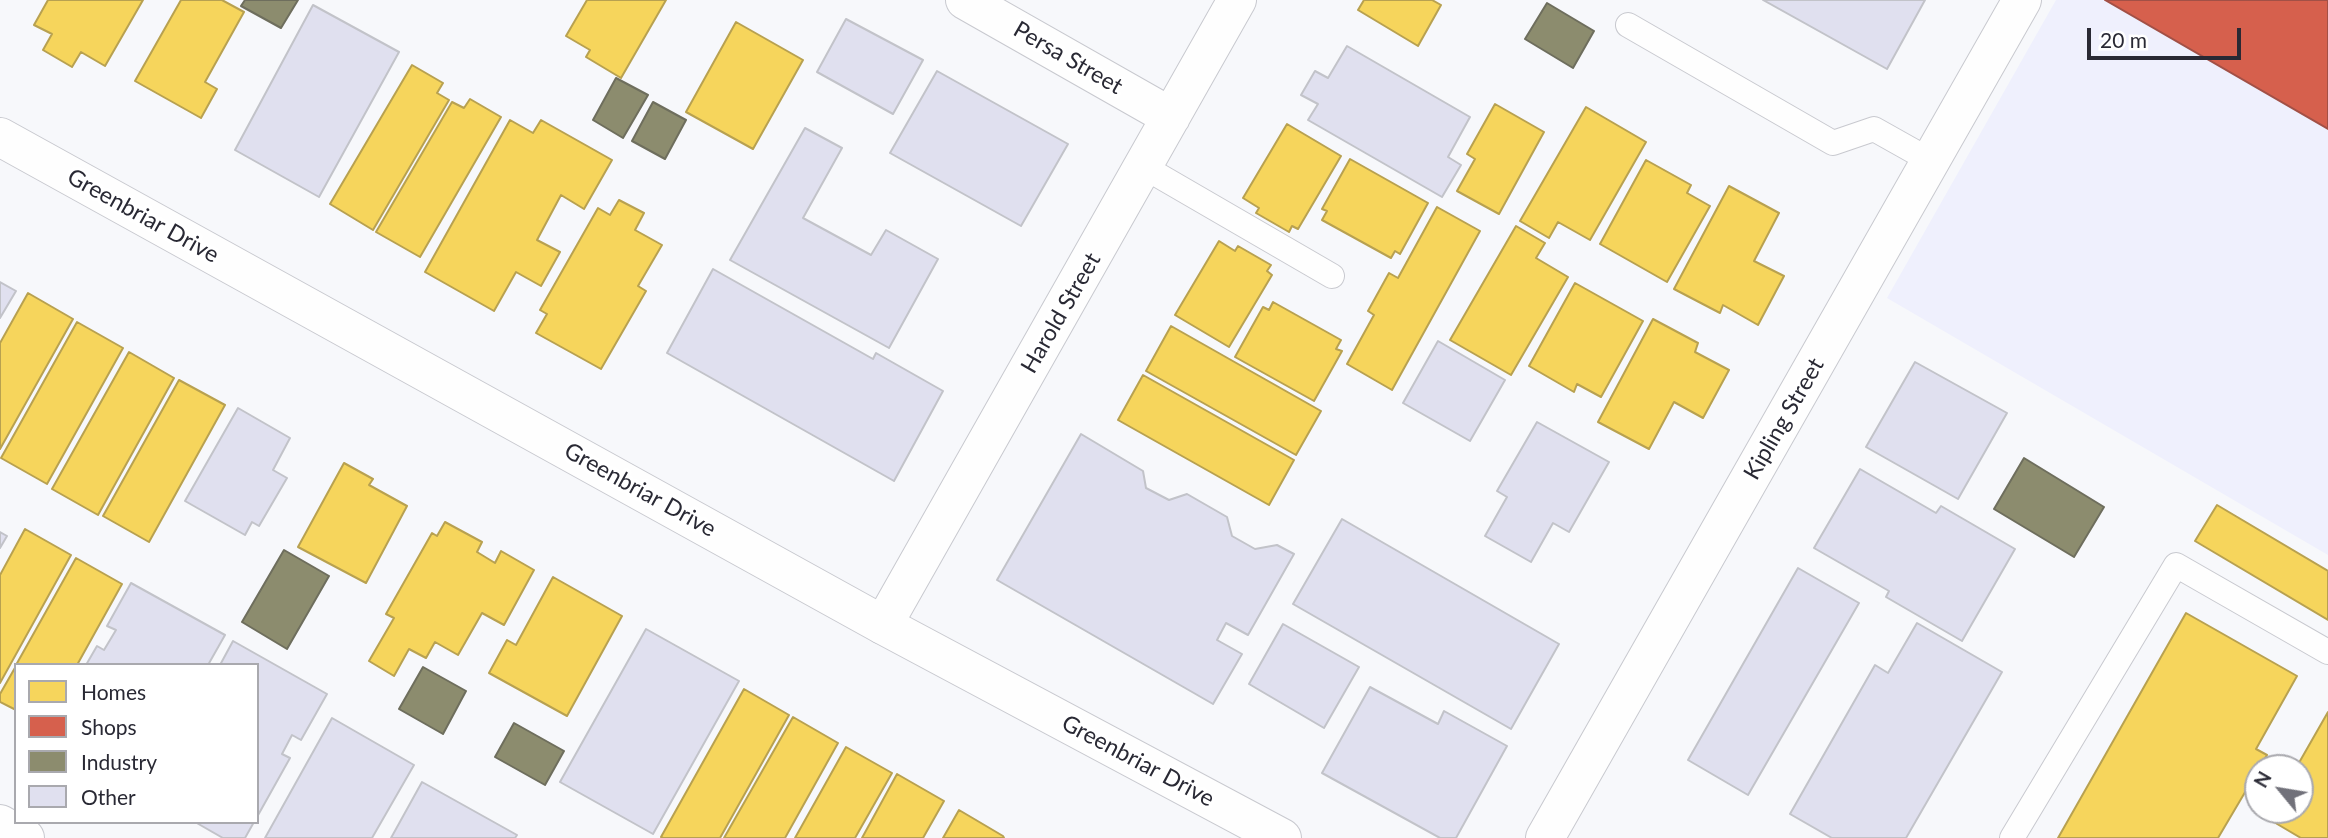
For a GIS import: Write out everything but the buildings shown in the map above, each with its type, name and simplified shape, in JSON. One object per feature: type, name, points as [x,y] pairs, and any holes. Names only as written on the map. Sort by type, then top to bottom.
[{"type":"street","name":"Persa Street","points":[[965,0],[1171,117]]},
{"type":"street","name":"Harold Street","points":[[883,625],[1237,0]]},
{"type":"street","name":"Kipling Street","points":[[1545,838],[2022,0]]},
{"type":"street","name":"Greenbriar Drive","points":[[0,137],[883,625],[1282,838]]},
{"type":"street","points":[[0,824],[26,838]]},
{"type":"lane","points":[[1628,25],[1833,144],[1874,129],[1931,161]]},
{"type":"lane","points":[[1143,167],[1332,276]]},
{"type":"lane","points":[[2012,838],[2176,565],[2328,652]]},
{"type":"shaded area","points":[[2056,0],[2328,0],[2328,555],[1887,298]]}]
